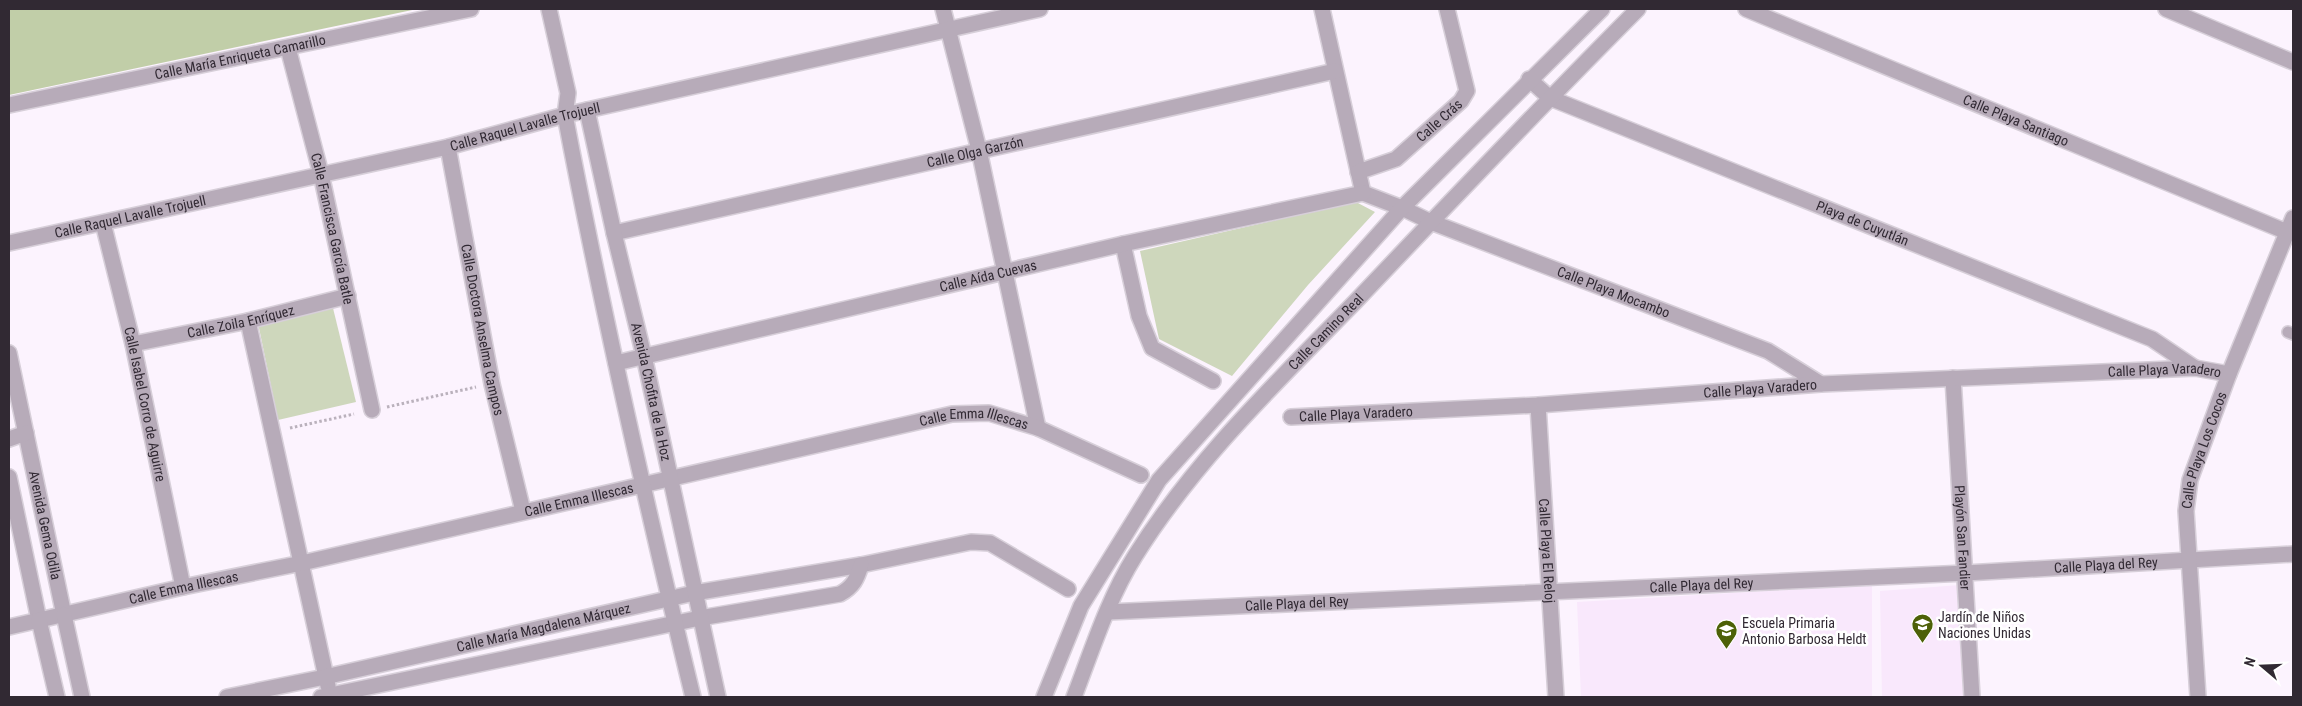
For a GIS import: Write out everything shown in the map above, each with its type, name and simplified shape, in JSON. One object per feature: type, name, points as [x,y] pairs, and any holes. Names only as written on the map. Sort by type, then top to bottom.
[{"type":"street","name":"Calle María Enriqueta Camarillo","points":[[9,106],[471,9]]},
{"type":"street","name":"Avenida Chofita de la Hoz","points":[[550,9],[568,93],[565,115],[588,238],[668,600],[693,697]]},
{"type":"street","points":[[943,9],[979,150],[1038,428]]},
{"type":"street","name":"Calle Raquel Lavalle Trojuell","points":[[9,243],[103,224],[448,147],[565,115],[1040,9]]},
{"type":"street","points":[[1322,9],[1363,193]]},
{"type":"street","name":"Calle Crás","points":[[1358,172],[1396,159],[1461,101],[1467,91],[1447,9]]},
{"type":"street","name":"Calle Camino Real","points":[[1044,697],[1081,606],[1159,480],[1402,208],[1529,79],[1602,9]]},
{"type":"street","name":"Calle Camino Real","points":[[1074,697],[1108,612],[1133,559],[1172,500],[1263,397],[1638,9]]},
{"type":"street","name":"Calle Playa Santiago","points":[[1746,9],[2290,225]]},
{"type":"street","points":[[2166,9],[2293,62]]},
{"type":"street","name":"Calle Francisca García Batle","points":[[288,48],[321,174],[372,410]]},
{"type":"street","name":"Calle Olga Garzón","points":[[614,233],[1335,71]]},
{"type":"street","name":"Playa de Cuyutlán","points":[[1529,79],[1550,98],[2152,339],[2194,368]]},
{"type":"street","points":[[568,93],[587,110]]},
{"type":"street","name":"Avenida Chofita de la Hoz","points":[[587,110],[644,356],[718,697]]},
{"type":"street","name":"Calle Doctora Anselma Campos","points":[[448,147],[492,384],[523,511]]},
{"type":"street","name":"Calle Playa Mocambo","points":[[1363,193],[1402,208],[1431,222],[1768,351],[1821,384]]},
{"type":"street","name":"Calle Aída Cuevas","points":[[616,363],[1123,244],[1363,193]]},
{"type":"street","name":"Calle Isabel Corro de Aguirre","points":[[103,224],[133,344],[183,588]]},
{"type":"street","name":"Calle Playa Los Cocos","points":[[2198,697],[2186,511],[2190,480],[2229,374],[2290,225]]},
{"type":"street","points":[[1123,244],[1138,316],[1152,348],[1213,381]]},
{"type":"street","name":"Calle Zoila Enríquez","points":[[133,344],[248,321],[348,296]]},
{"type":"street","points":[[248,321],[302,563],[328,697]]},
{"type":"street","name":"Avenida Gema Odila","points":[[9,353],[82,697]]},
{"type":"street","name":"Calle Playa Varadero","points":[[1291,417],[1538,405],[1821,384],[2194,368],[2229,374]]},
{"type":"street","name":"Playón San Fandier","points":[[1953,378],[1972,697]]},
{"type":"street","name":"Calle Playa El Reloj","points":[[1538,405],[1556,697]]},
{"type":"street","name":"Calle Emma Illescas","points":[[9,627],[302,563],[670,477],[952,414],[989,413],[1038,428],[1141,475]]},
{"type":"street","points":[[9,439],[26,433]]},
{"type":"street","name":"Avenida Gema Odila","points":[[9,476],[57,697]]},
{"type":"street","name":"Calle María Magdalena Márquez","points":[[227,697],[325,677],[694,593],[861,565],[971,542],[990,543],[1068,589]]},
{"type":"street","name":"Calle Playa del Rey","points":[[1108,612],[1966,574],[2293,554]]},
{"type":"street","name":"Calle María Magdalena Márquez","points":[[328,697],[700,618],[840,594],[850,589],[856,580],[861,565]]},
{"type":"shaded area","name":"Escuela Primaria Antonio Barbosa Heldt","points":[[1872,585],[1872,697],[1581,697],[1577,602]]},
{"type":"shaded area","name":"Jardín de Niños Naciones Unidas","points":[[1960,585],[1967,697],[1882,697],[1880,591]]},
{"type":"green space","points":[[9,9],[417,9],[9,95]]},
{"type":"green space","points":[[1356,202],[1375,212],[1308,285],[1232,376],[1159,339],[1140,251]]},
{"type":"green space","points":[[332,304],[356,402],[278,420],[258,323]]},
{"type":"place","name":"Jardín de Niños Naciones Unidas","points":[[1922,644]]},
{"type":"place","name":"Escuela Primaria Antonio Barbosa Heldt","points":[[1726,650]]}]
